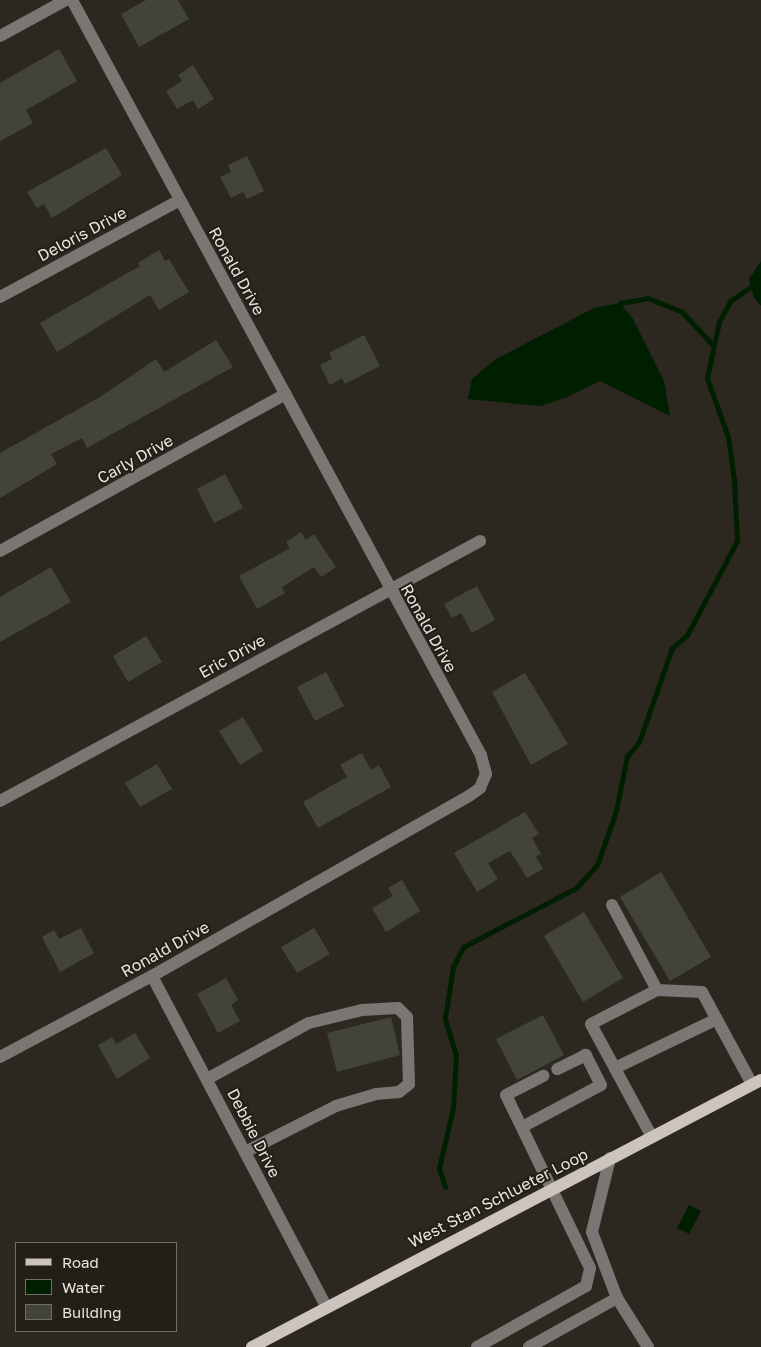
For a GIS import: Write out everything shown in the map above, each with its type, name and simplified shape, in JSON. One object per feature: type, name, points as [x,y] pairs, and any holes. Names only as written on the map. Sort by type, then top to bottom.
[{"type":"main road","name":"West Stan Schlueter Loop","points":[[252,1347],[552,1187],[757,1082]]},
{"type":"street","points":[[0,36],[66,0]]},
{"type":"street","name":"Ronald Drive","points":[[0,1057],[152,976],[480,788],[486,774],[481,755],[389,589],[286,394],[72,0]]},
{"type":"street","name":"Deloris Drive","points":[[0,297],[180,200]]},
{"type":"street","name":"Carly Drive","points":[[0,551],[286,394]]},
{"type":"street","name":"Eric Drive","points":[[0,801],[480,541]]},
{"type":"street","points":[[612,905],[657,990]]},
{"type":"street","name":"Debbie Drive","points":[[152,976],[326,1306]]},
{"type":"street","points":[[652,1137],[591,1024],[657,990],[702,992],[757,1082]]},
{"type":"street","points":[[207,1079],[310,1023],[362,1010],[398,1008],[407,1017],[409,1084],[399,1092],[376,1094],[336,1106],[245,1152]]},
{"type":"street","points":[[615,1068],[717,1019]]},
{"type":"street","points":[[522,1127],[601,1085],[586,1055],[557,1069]]},
{"type":"street","points":[[477,1347],[586,1286],[590,1268],[506,1096],[543,1076]]},
{"type":"street","points":[[610,1158],[592,1232],[617,1298],[648,1347]]},
{"type":"street","points":[[529,1347],[617,1298]]},
{"type":"water","points":[[761,261],[761,306],[754,298],[749,279]]},
{"type":"water","points":[[620,303],[633,319],[664,381],[670,416],[600,381],[565,398],[540,406],[468,399],[472,379],[496,359],[594,308]]},
{"type":"water","points":[[689,1205],[701,1211],[689,1234],[677,1228]]},
{"type":"building","points":[[146,0],[178,0],[189,19],[139,47],[121,14]]},
{"type":"building","points":[[59,49],[77,81],[26,110],[33,123],[0,141],[0,83]]},
{"type":"building","points":[[193,65],[214,99],[198,109],[193,100],[177,109],[166,91],[182,81],[178,75]]},
{"type":"building","points":[[106,148],[122,175],[52,218],[44,204],[37,208],[27,192]]},
{"type":"building","points":[[247,156],[264,191],[247,199],[243,192],[231,198],[220,177],[231,172],[228,165]]},
{"type":"building","points":[[159,250],[165,261],[169,259],[189,292],[159,310],[150,295],[57,352],[40,323],[140,266],[138,263]]},
{"type":"building","points":[[364,335],[380,366],[345,384],[342,378],[330,385],[320,365],[332,359],[329,353]]},
{"type":"building","points":[[216,340],[233,367],[87,448],[82,438],[51,454],[57,464],[0,498],[0,453],[100,397],[156,359],[164,372]]},
{"type":"building","points":[[225,474],[243,508],[214,523],[197,489]]},
{"type":"building","points":[[301,532],[306,540],[314,534],[336,567],[321,577],[314,567],[282,587],[285,593],[257,609],[239,576],[290,548],[286,542]]},
{"type":"building","points":[[51,567],[71,602],[0,642],[0,597]]},
{"type":"building","points":[[477,586],[495,620],[472,633],[461,613],[452,618],[444,604]]},
{"type":"building","points":[[146,636],[162,662],[128,682],[113,656]]},
{"type":"building","points":[[326,672],[344,706],[315,721],[297,687]]},
{"type":"building","points":[[525,673],[568,744],[531,765],[492,692]]},
{"type":"building","points":[[243,717],[263,751],[240,765],[219,731]]},
{"type":"building","points":[[362,753],[371,770],[379,765],[391,787],[318,828],[303,802],[347,777],[340,765]]},
{"type":"building","points":[[157,764],[172,789],[140,807],[125,783]]},
{"type":"building","points":[[525,812],[539,834],[532,838],[541,854],[536,857],[543,869],[527,878],[510,851],[488,863],[498,879],[477,892],[454,853]]},
{"type":"building","points":[[661,872],[711,957],[670,981],[620,897]]},
{"type":"building","points":[[402,880],[420,911],[386,932],[372,908],[393,896],[388,888]]},
{"type":"building","points":[[584,912],[623,978],[583,1002],[544,936]]},
{"type":"building","points":[[81,928],[94,953],[60,972],[42,937],[54,930],[59,939]]},
{"type":"building","points":[[314,928],[330,954],[297,973],[281,947]]},
{"type":"building","points":[[226,978],[238,1000],[231,1005],[240,1021],[218,1033],[197,994]]},
{"type":"building","points":[[543,1015],[564,1055],[517,1080],[496,1039]]},
{"type":"building","points":[[391,1017],[400,1055],[337,1072],[327,1033]]},
{"type":"building","points":[[135,1033],[150,1058],[117,1079],[98,1045],[112,1037],[116,1044]]},
{"type":"waterway","points":[[445,1187],[439,1168],[453,1108],[456,1055],[445,1018],[453,967],[463,947],[576,888],[597,865],[616,811],[627,756],[639,742],[672,648],[687,635],[737,541],[734,480],[728,437],[707,378],[719,322],[730,301],[761,280]]},
{"type":"waterway","points":[[620,303],[648,298],[681,311],[713,345]]}]
